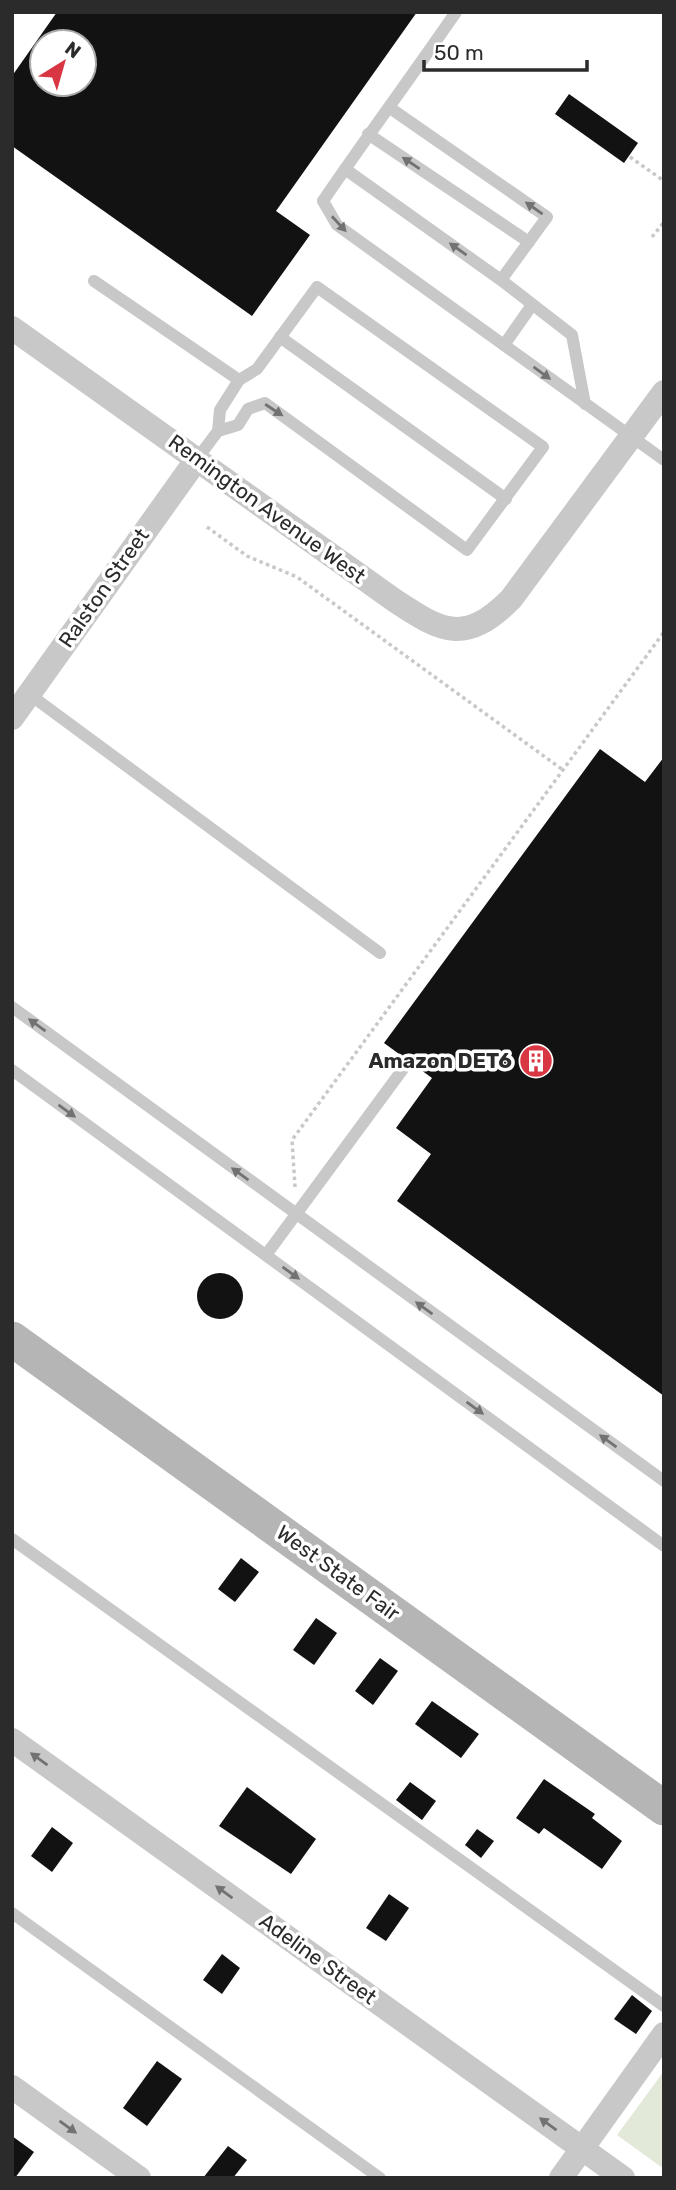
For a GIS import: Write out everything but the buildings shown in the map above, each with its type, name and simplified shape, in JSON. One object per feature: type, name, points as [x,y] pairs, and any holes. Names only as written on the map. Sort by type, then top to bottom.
[{"type":"street","name":"Remington Avenue West","points":[[12,328],[394,600],[438,626],[455,629],[472,627],[486,621],[511,599],[631,436]]},
{"type":"street","points":[[631,436],[664,392]]},
{"type":"street","name":"Ralston Street","points":[[12,718],[197,459]]},
{"type":"street","name":"West State Fair","points":[[12,1339],[664,1808]]},
{"type":"street","name":"Adeline Street","points":[[12,1740],[623,2178]]},
{"type":"street","points":[[561,2178],[664,2034]]},
{"type":"street","points":[[12,2087],[139,2178]]},
{"type":"lane","points":[[456,12],[323,201],[337,225],[664,460]]},
{"type":"lane","points":[[390,107],[547,217],[501,280]]},
{"type":"lane","points":[[368,134],[529,242]]},
{"type":"lane","points":[[345,169],[501,280],[572,335],[585,404]]},
{"type":"lane","points":[[94,282],[239,380]]},
{"type":"lane","points":[[197,459],[218,431],[220,410],[239,380],[257,369],[317,287],[543,447],[467,550],[265,403],[248,409],[238,425],[218,431]]},
{"type":"lane","points":[[504,345],[532,305]]},
{"type":"lane","points":[[279,337],[506,499]]},
{"type":"lane","points":[[29,694],[380,953]]},
{"type":"lane","points":[[12,1007],[664,1481]]},
{"type":"lane","points":[[266,1255],[403,1069]]},
{"type":"lane","points":[[12,1070],[664,1546]]},
{"type":"lane","points":[[12,1539],[664,2006]]},
{"type":"lane","points":[[12,1913],[380,2178]]},
{"type":"path","points":[[630,157],[664,181]]},
{"type":"path","points":[[652,237],[664,222]]},
{"type":"path","points":[[207,527],[247,556],[297,577],[563,770]]},
{"type":"path","points":[[296,1214],[292,1140],[664,632]]},
{"type":"green space","points":[[664,2071],[664,2169],[617,2135]]},
{"type":"place","name":"Amazon DET6","points":[[536,1061]]}]
